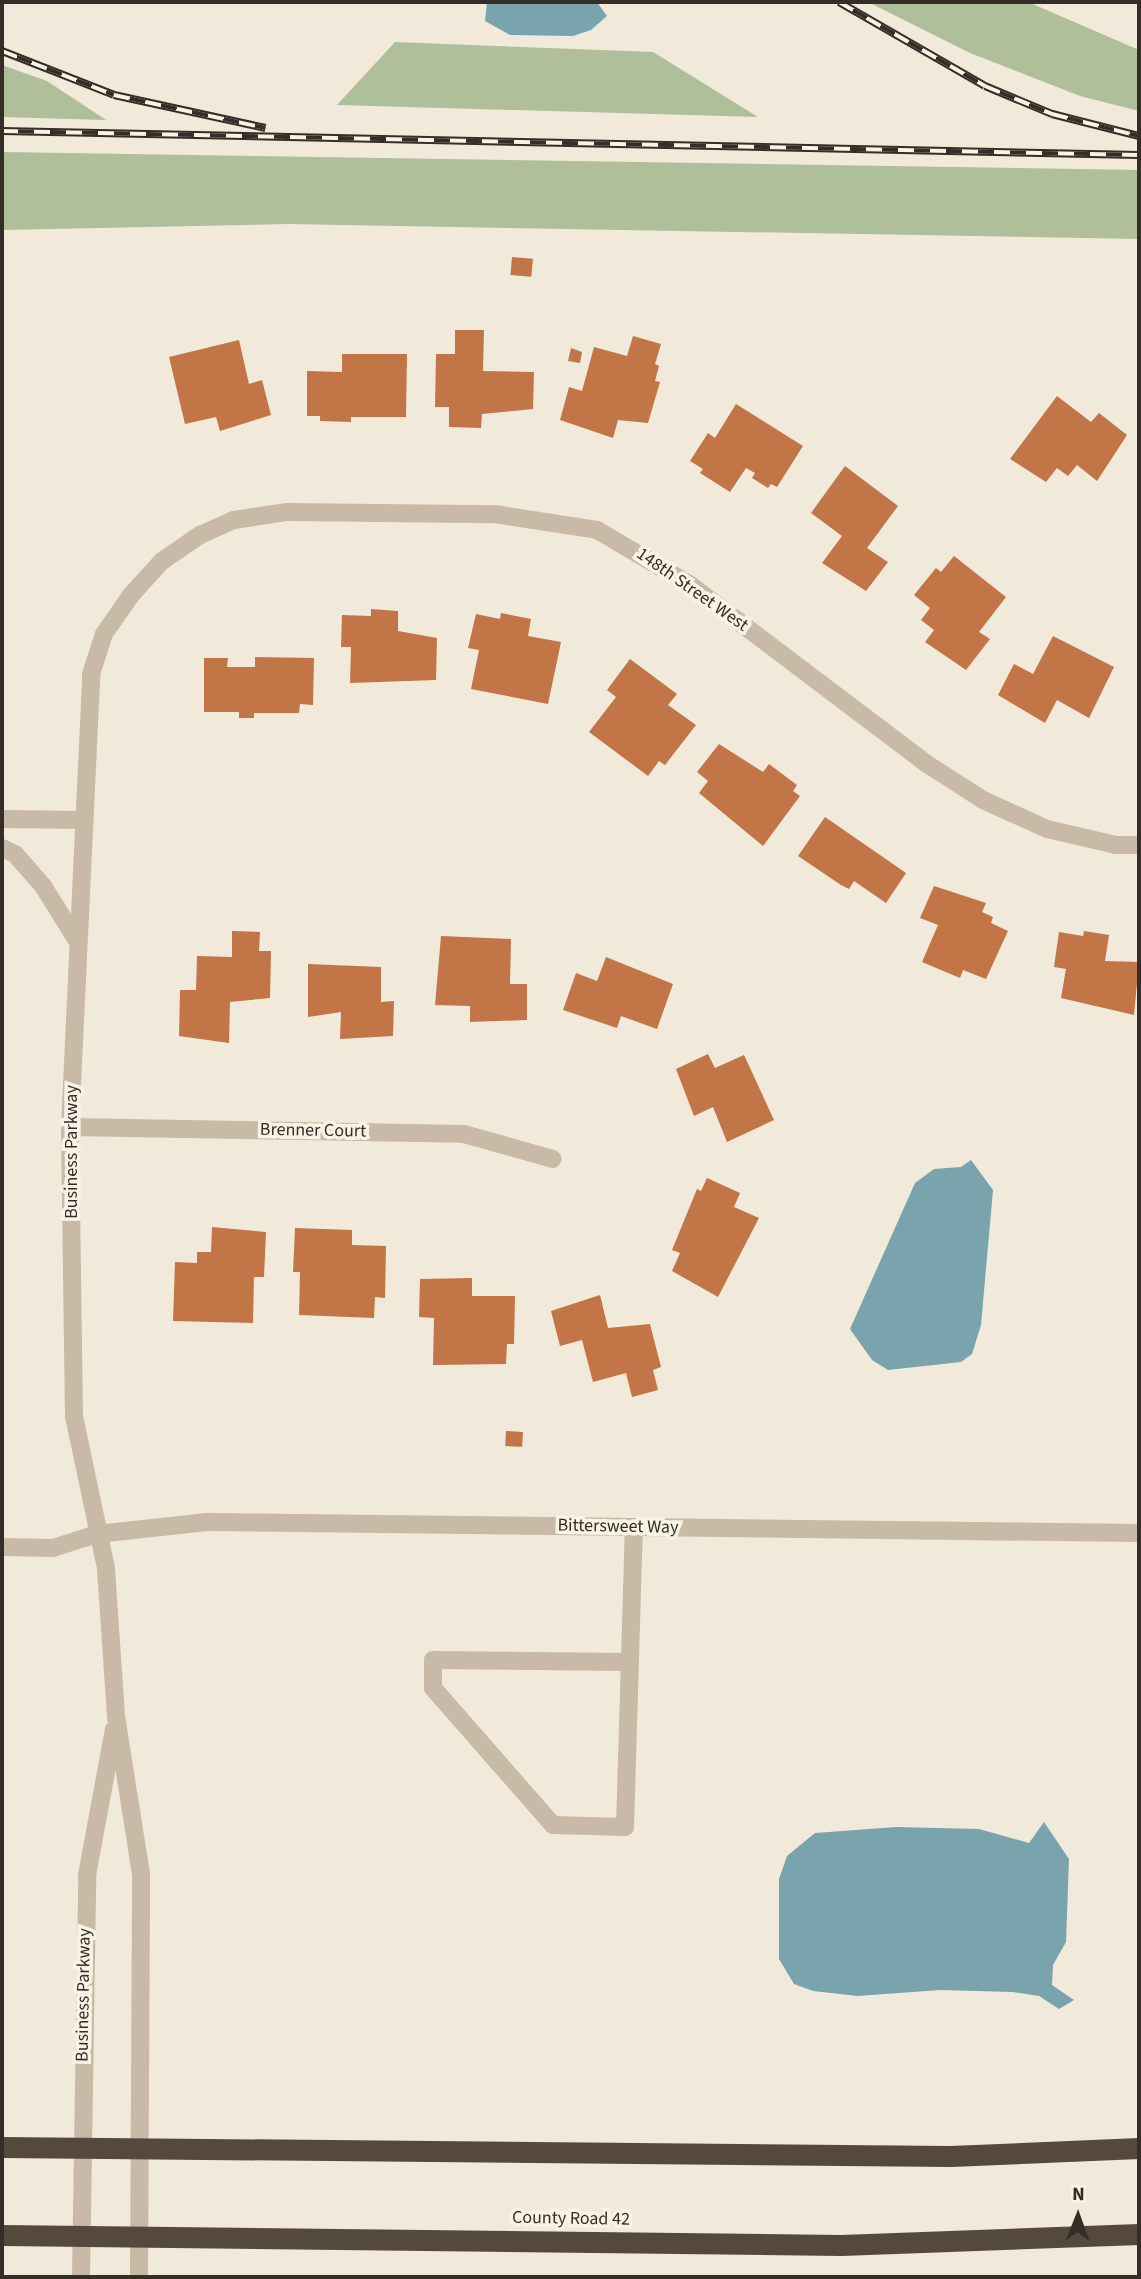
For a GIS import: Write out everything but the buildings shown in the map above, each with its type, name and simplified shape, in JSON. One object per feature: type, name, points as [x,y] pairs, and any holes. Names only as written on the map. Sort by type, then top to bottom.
[{"type":"highway","points":[[2,2147],[937,2156],[1139,2148]]},
{"type":"highway","name":"County Road 42","points":[[2,2235],[841,2245],[1139,2234]]},
{"type":"street","name":"148th Street West","points":[[131,595],[162,561],[200,535],[234,520],[287,512],[494,514],[597,530],[690,584],[927,764],[982,800],[1047,829],[1116,845],[1139,845]]},
{"type":"street","name":"Business Parkway","points":[[131,595],[104,634],[91,674],[70,1127],[74,1416],[106,1568],[116,1716],[141,1874],[143,2148],[139,2277]]},
{"type":"street","points":[[2,819],[84,820]]},
{"type":"street","points":[[2,848],[15,854],[43,886],[78,943]]},
{"type":"street","name":"Brenner Court","points":[[70,1127],[464,1134],[553,1159]]},
{"type":"street","name":"Bittersweet Way","points":[[2,1548],[53,1548],[97,1534],[207,1522],[1139,1533]]},
{"type":"street","points":[[629,1662],[433,1660],[433,1688],[553,1825],[625,1827],[634,1527]]},
{"type":"street","name":"Business Parkway","points":[[81,2277],[86,1875],[116,1716]]},
{"type":"green space","points":[[868,2],[1028,2],[1139,50],[1139,111],[1080,96],[970,53]]},
{"type":"green space","points":[[395,42],[653,52],[758,117],[337,105]]},
{"type":"green space","points":[[2,65],[47,81],[106,120],[2,117]]},
{"type":"green space","points":[[2,152],[1139,170],[1139,239],[288,224],[2,230]]},
{"type":"water","points":[[487,2],[597,2],[607,16],[591,30],[573,36],[510,35],[485,21]]},
{"type":"water","points":[[971,1160],[993,1190],[981,1325],[972,1354],[961,1362],[888,1370],[872,1360],[850,1329],[915,1183],[934,1169],[961,1167]]},
{"type":"water","points":[[1044,1822],[1069,1859],[1066,1942],[1053,1965],[1052,1985],[1074,2000],[1059,2009],[1039,1996],[1013,1992],[940,1990],[858,1996],[813,1991],[794,1984],[779,1959],[779,1879],[787,1856],[815,1833],[896,1827],[979,1829],[1029,1843]]},
{"type":"railway","points":[[839,2],[985,86],[1052,114],[1139,136]]},
{"type":"railway","points":[[2,51],[114,95],[265,128]]},
{"type":"railway","points":[[2,131],[1139,155]]}]
